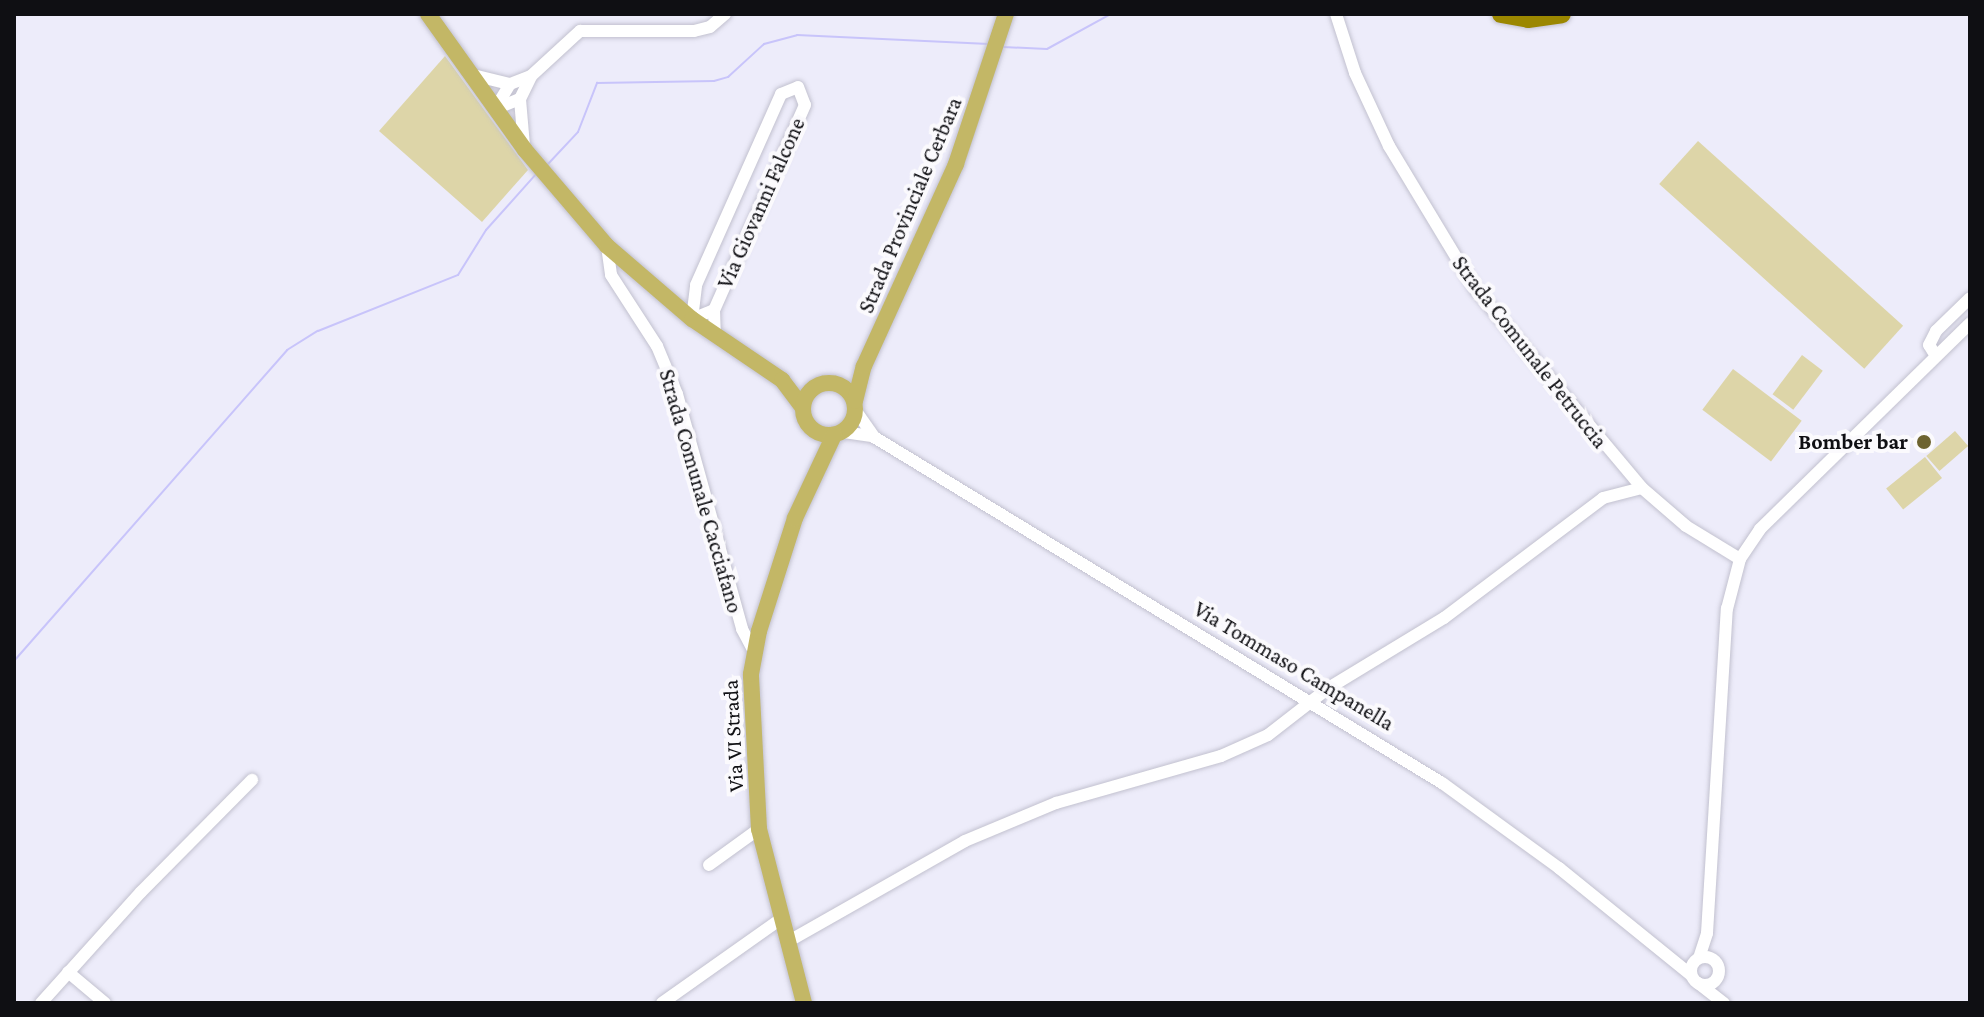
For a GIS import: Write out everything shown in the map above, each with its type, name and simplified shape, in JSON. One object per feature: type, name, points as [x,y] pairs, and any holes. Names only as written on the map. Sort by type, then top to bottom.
[{"type":"highway","points":[[1501,14],[1528,19],[1562,14]]},
{"type":"main road","points":[[428,14],[546,177],[607,246],[692,319],[782,380],[802,407],[809,427],[838,433]]},
{"type":"main road","name":"Strada Provinciale Cerbara","points":[[838,433],[855,406],[864,366],[956,164],[1006,14]]},
{"type":"main road","points":[[802,407],[826,384],[864,366]]},
{"type":"main road","points":[[782,380],[826,384],[855,406]]},
{"type":"main road","name":"Via VI Strada","points":[[809,427],[814,472]]},
{"type":"main road","name":"Via VI Strada","points":[[804,1003],[759,829],[754,652],[814,472],[838,433]]},
{"type":"street","points":[[470,74],[510,84],[531,76],[580,31],[694,31],[710,27],[725,14]]},
{"type":"street","name":"Strada Comunale Petruccia","points":[[1336,14],[1355,73],[1389,146],[1444,243],[1563,398],[1642,488],[1686,526],[1740,559]]},
{"type":"street","points":[[530,156],[520,99],[531,76]]},
{"type":"street","points":[[495,109],[510,84]]},
{"type":"street","name":"Via Giovanni Falcone","points":[[714,310],[692,319],[696,285],[781,94],[798,87],[805,105],[714,310],[715,336]]},
{"type":"street","points":[[495,109],[520,99]]},
{"type":"street","points":[[739,188],[763,199]]},
{"type":"street","name":"Strada Comunale Cacciafano","points":[[607,246],[611,275],[657,346],[677,394],[742,629],[754,652]]},
{"type":"street","name":"Via Giovanni Falcone","points":[[664,297],[696,285]]},
{"type":"street","points":[[1936,356],[1929,345],[1936,331],[1970,298]]},
{"type":"street","points":[[1717,968],[1711,983],[1695,970],[1707,933],[1727,609],[1740,559],[1760,529],[1970,323]]},
{"type":"street","name":"Via Tommaso Campanella","points":[[855,406],[874,437]]},
{"type":"street","name":"Via Tommaso Campanella","points":[[838,433],[874,437],[1312,702],[1496,821],[1673,960],[1695,970],[1724,1003]]},
{"type":"street","points":[[789,941],[965,841],[1056,803],[1221,756],[1268,735],[1312,702],[1444,618],[1603,498],[1642,488]]},
{"type":"street","points":[[41,1003],[252,780]]},
{"type":"street","points":[[709,865],[759,829]]},
{"type":"street","points":[[662,1003],[782,918]]},
{"type":"street","points":[[1707,933],[1731,1003]]},
{"type":"street","name":"Via Tommaso Campanella","points":[[1695,970],[1717,968]]},
{"type":"street","points":[[68,972],[105,1003]]},
{"type":"shaded area","points":[[445,56],[528,170],[482,222],[379,131]]},
{"type":"shaded area","points":[[1698,141],[1903,326],[1864,369],[1659,184]]},
{"type":"shaded area","points":[[1802,355],[1823,371],[1793,410],[1773,394]]},
{"type":"shaded area","points":[[1733,369],[1802,421],[1771,461],[1702,410]]},
{"type":"shaded area","points":[[1955,431],[1968,446],[1939,471],[1926,456]]},
{"type":"shaded area","points":[[1925,457],[1942,478],[1903,509],[1886,488]]},
{"type":"waterway","points":[[1003,47],[1047,49],[1111,14]]},
{"type":"waterway","points":[[548,164],[578,132],[597,83],[714,81],[728,77],[764,44],[797,35],[989,44]]},
{"type":"waterway","points":[[14,661],[287,350],[318,331],[458,275],[486,230],[537,173]]},
{"type":"place","name":"Bomber bar","points":[[1924,442]]}]
